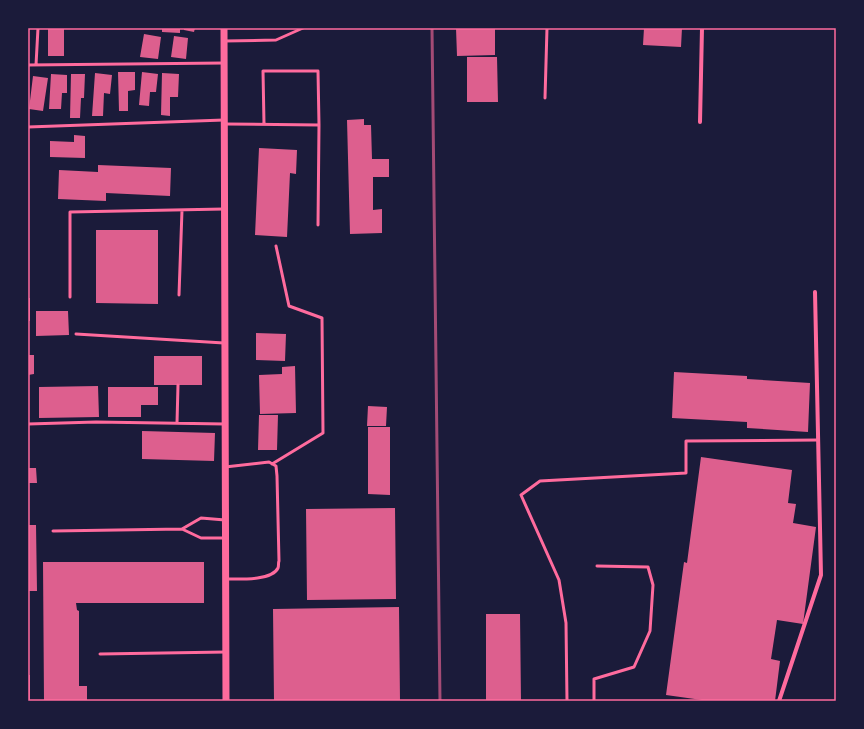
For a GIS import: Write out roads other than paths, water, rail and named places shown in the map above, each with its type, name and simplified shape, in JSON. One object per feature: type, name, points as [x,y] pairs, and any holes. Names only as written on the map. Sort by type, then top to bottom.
[{"type":"street","points":[[224,28],[226,701]]},
{"type":"street","points":[[700,122],[702,28]]},
{"type":"street","points":[[779,701],[821,575],[815,292]]},
{"type":"lane","points":[[36,65],[38,28]]},
{"type":"lane","points":[[224,41],[276,40],[303,28]]},
{"type":"lane","points":[[545,98],[547,28]]},
{"type":"lane","points":[[28,65],[224,63]]},
{"type":"lane","points":[[264,124],[264,71],[318,71],[318,225]]},
{"type":"lane","points":[[28,127],[224,122],[319,125]]},
{"type":"lane","points":[[70,297],[70,212],[224,209]]},
{"type":"lane","points":[[179,295],[182,210]]},
{"type":"lane","points":[[272,464],[323,433],[322,318],[289,306],[276,246]]},
{"type":"lane","points":[[76,334],[225,343]]},
{"type":"lane","points":[[177,423],[178,386]]},
{"type":"lane","points":[[28,424],[96,422],[225,424]]},
{"type":"lane","points":[[567,701],[566,623],[559,580],[521,495],[540,481],[686,473],[686,441],[818,440]]},
{"type":"lane","points":[[225,468],[269,462],[276,466],[279,561],[278,568],[263,578],[225,579]]},
{"type":"lane","points":[[182,529],[201,518],[225,520]]},
{"type":"lane","points":[[53,530],[182,529],[201,538],[225,538]]},
{"type":"lane","points":[[594,701],[594,679],[634,667],[650,631],[653,585],[648,567],[597,566]]},
{"type":"lane","points":[[100,654],[226,652]]},
{"type":"railway","points":[[432,28],[440,701]]}]
